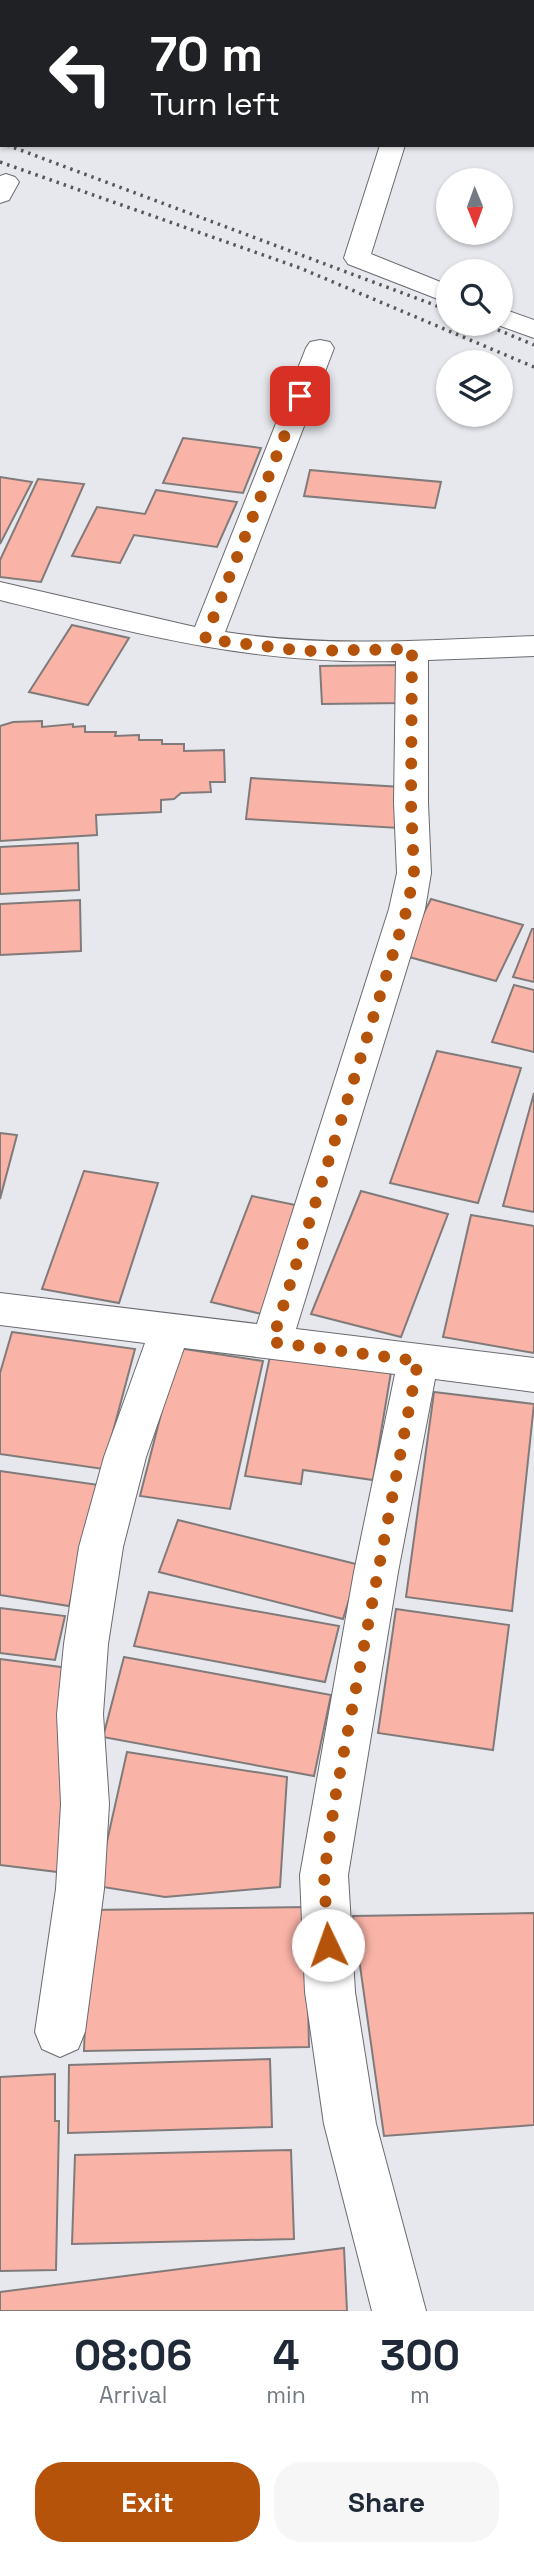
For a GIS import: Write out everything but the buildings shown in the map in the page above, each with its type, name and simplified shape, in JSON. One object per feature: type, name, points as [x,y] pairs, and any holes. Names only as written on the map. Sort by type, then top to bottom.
[{"type":"street","points":[[392,147],[357,258],[436,290]]},
{"type":"street","points":[[513,321],[534,330]]},
{"type":"street","points":[[205,639],[320,348]]},
{"type":"street","points":[[0,591],[205,639],[304,651],[534,646]]},
{"type":"street","points":[[272,1342],[407,909],[414,873],[411,803],[412,649]]},
{"type":"street","points":[[0,1310],[534,1375]]},
{"type":"street","points":[[60,2032],[80,1889],[85,1804],[80,1714],[95,1583],[101,1547],[125,1457],[170,1330]]},
{"type":"street","points":[[399,2311],[350,2124],[330,1992],[324,1875],[376,1572],[418,1361]]},
{"type":"railway","points":[[12,147],[436,306]]},
{"type":"railway","points":[[0,162],[300,268],[534,367]]},
{"type":"railway","points":[[513,336],[534,345]]},
{"type":"route","points":[[300,396],[205,639],[304,651],[412,649],[411,803],[414,873],[407,909],[272,1342],[418,1361],[335,1799],[324,1875],[328,1945]]}]
